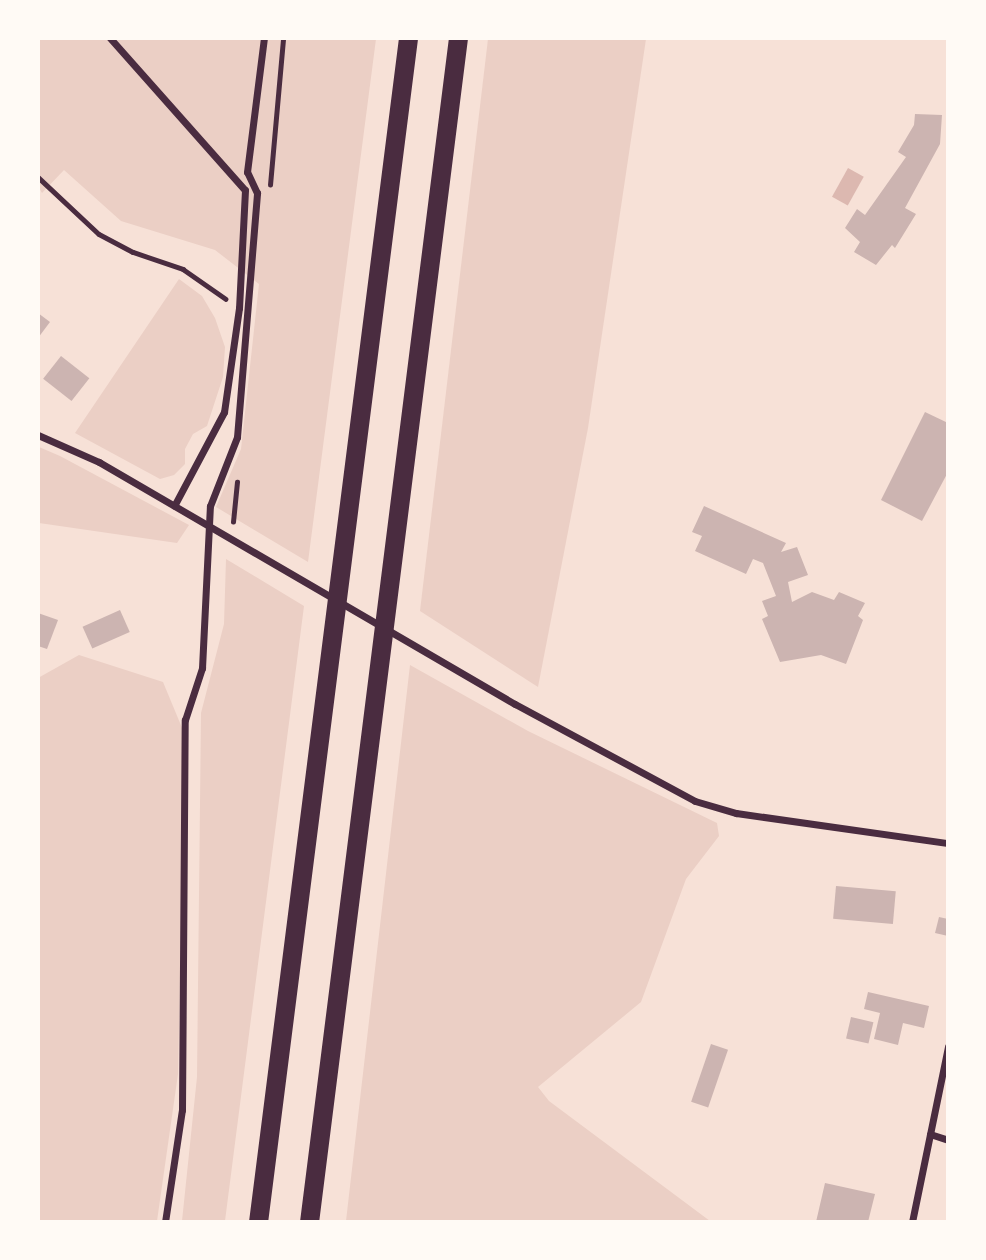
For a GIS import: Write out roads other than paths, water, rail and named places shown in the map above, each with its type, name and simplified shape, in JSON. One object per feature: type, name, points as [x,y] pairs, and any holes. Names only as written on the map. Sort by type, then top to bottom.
[{"type":"highway","points":[[258,1222],[408,38]]},
{"type":"highway","points":[[309,1222],[458,38]]},
{"type":"street","points":[[110,38],[245,190],[239,308],[224,412],[174,506]]},
{"type":"street","points":[[165,1222],[182,1110],[185,720],[202,668],[212,529],[210,506],[237,437],[257,193],[247,172],[264,38]]},
{"type":"street","points":[[38,435],[99,462],[515,704],[695,801],[736,813],[947,843]]},
{"type":"street","points":[[912,1222],[947,1047]]},
{"type":"street","points":[[930,1134],[947,1140]]}]
